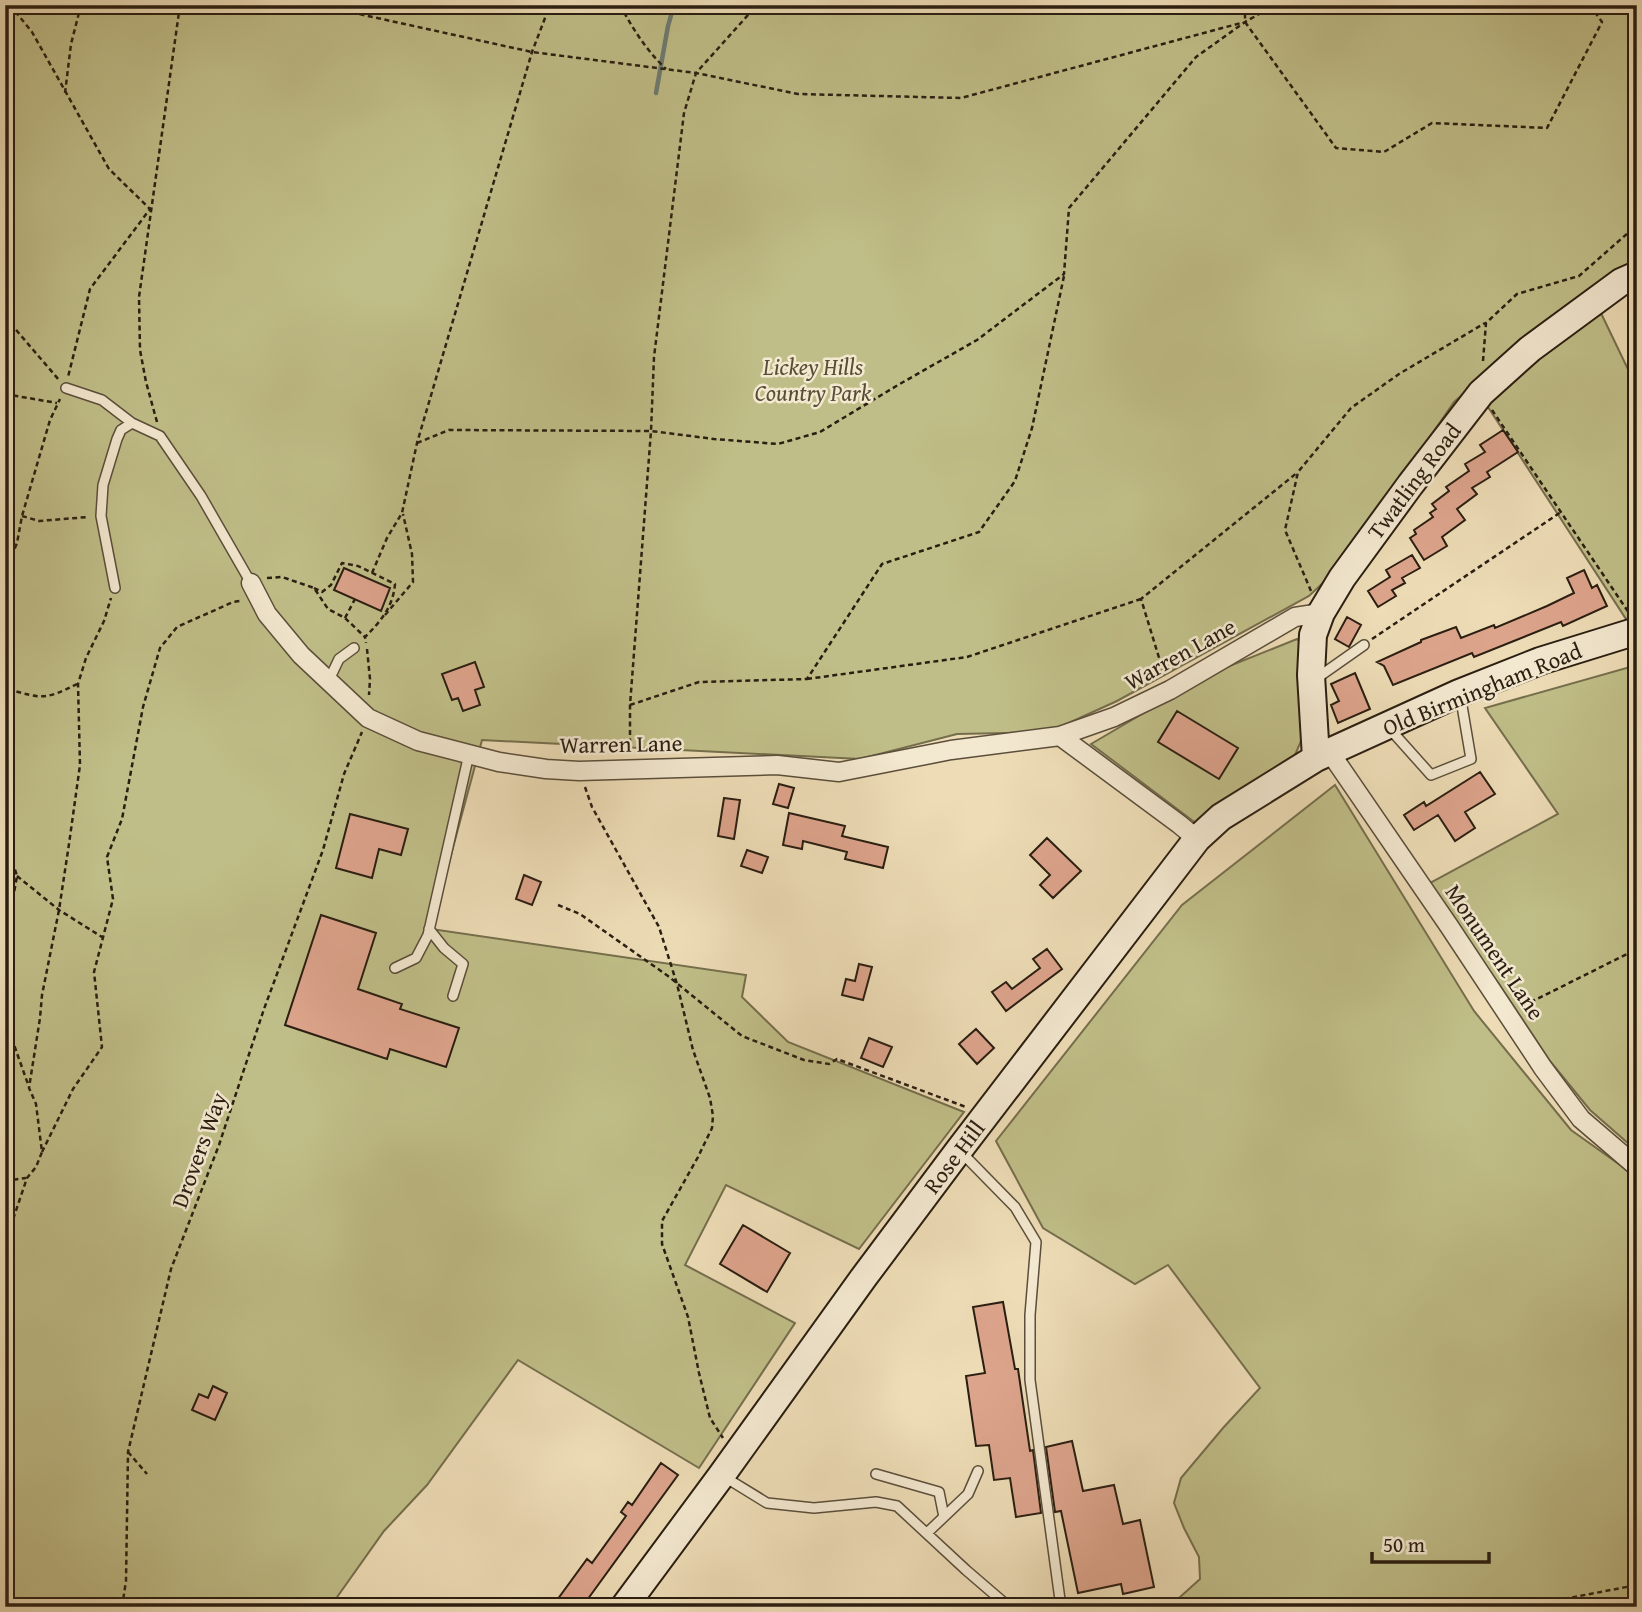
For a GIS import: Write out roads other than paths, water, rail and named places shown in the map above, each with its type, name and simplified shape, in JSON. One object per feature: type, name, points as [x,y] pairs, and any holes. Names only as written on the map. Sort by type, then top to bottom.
[{"type":"main road","name":"Twatling Road","points":[[1322,754],[1312,682],[1313,635],[1321,614],[1342,578],[1409,485],[1481,393],[1530,349],[1621,282],[1637,275]]},
{"type":"main road","name":"Old Birmingham Road","points":[[1322,754],[1460,693],[1633,622]]},
{"type":"main road","name":"Rose Hill","points":[[624,1607],[864,1277],[1197,839],[1221,817],[1322,754]]},
{"type":"street","name":"Warren Lane","points":[[254,590],[267,614],[301,655],[368,718],[418,741],[499,762],[579,771],[777,765],[839,772],[951,750],[1060,736],[1114,717],[1170,690],[1295,618],[1321,614]]},
{"type":"street","points":[[1060,736],[1197,839]]},
{"type":"street","name":"Monument Lane","points":[[1322,754],[1581,1119],[1637,1167]]},
{"type":"lane","points":[[66,388],[102,400],[132,423],[160,436],[201,496],[254,590]]},
{"type":"lane","points":[[115,587],[101,516],[103,485],[121,430],[132,423]]},
{"type":"lane","points":[[1312,682],[1364,645]]},
{"type":"lane","points":[[328,682],[339,659],[354,648]]},
{"type":"lane","points":[[1387,726],[1432,775],[1471,759],[1460,693]]},
{"type":"lane","points":[[395,968],[416,958],[428,935],[468,754]]},
{"type":"lane","points":[[429,929],[444,948],[463,964],[453,996]]},
{"type":"lane","points":[[959,1150],[1015,1207],[1036,1242],[1030,1315],[1030,1380],[1061,1607]]},
{"type":"lane","points":[[728,1466],[767,1503],[814,1508],[876,1502],[897,1506],[1009,1607]]},
{"type":"lane","points":[[927,1533],[968,1494],[978,1471]]},
{"type":"lane","points":[[876,1474],[939,1492],[944,1517]]},
{"type":"waterway","points":[[656,93],[674,5]]},
{"type":"park label","name":"Lickey Hills Country Park","points":[[813,380]]}]
